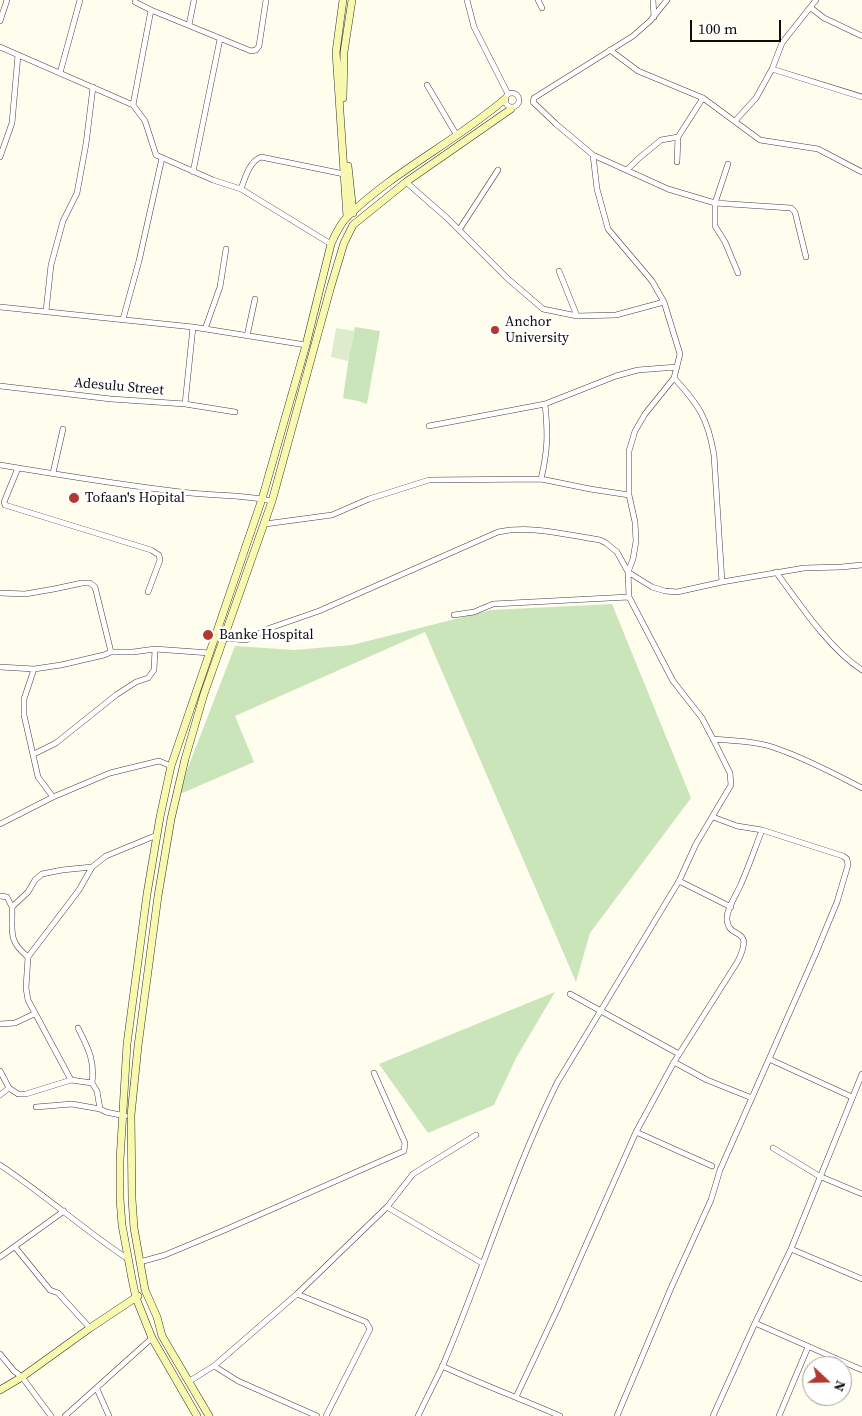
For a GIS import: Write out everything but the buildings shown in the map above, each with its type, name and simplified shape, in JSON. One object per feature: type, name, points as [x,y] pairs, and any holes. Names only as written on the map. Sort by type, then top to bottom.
[{"type":"street","points":[[0,22],[7,0]]},
{"type":"street","points":[[60,73],[80,0]]},
{"type":"street","points":[[189,24],[194,0]]},
{"type":"street","points":[[135,2],[251,51],[256,50],[259,46],[266,0]]},
{"type":"street","points":[[343,0],[336,52],[344,174],[350,215]]},
{"type":"street","points":[[350,215],[343,95],[344,52],[352,0]]},
{"type":"street","points":[[467,0],[474,27],[507,96],[506,104],[511,109]]},
{"type":"street","points":[[538,0],[542,8]]},
{"type":"street","points":[[653,0],[654,17]]},
{"type":"street","points":[[520,100],[533,100],[633,36],[654,17],[667,0]]},
{"type":"street","points":[[735,121],[756,98],[772,69],[782,43],[816,0]]},
{"type":"street","points":[[811,8],[824,18],[862,36]]},
{"type":"street","points":[[133,105],[151,10]]},
{"type":"street","points":[[194,172],[220,38]]},
{"type":"street","points":[[0,47],[133,105],[145,121],[154,154],[194,172],[241,189],[331,244]]},
{"type":"street","points":[[610,50],[638,71],[703,98],[760,140],[818,149],[862,172]]},
{"type":"street","points":[[0,157],[12,123],[18,55]]},
{"type":"street","points":[[772,69],[862,97]]},
{"type":"street","points":[[427,85],[456,134]]},
{"type":"street","points":[[46,311],[51,265],[63,221],[77,192],[86,144],[93,87]]},
{"type":"street","points":[[197,1416],[152,1338],[136,1298],[122,1225],[120,1199],[122,1117],[127,1044],[147,894],[171,766],[262,499],[306,345],[331,244],[338,229],[350,215],[398,174],[507,96],[516,94],[520,100]]},
{"type":"street","points":[[677,162],[678,137],[703,98]]},
{"type":"street","points":[[209,1416],[162,1336],[145,1290],[134,1228],[132,1199],[131,1115],[157,906],[171,819],[184,758],[204,694],[265,524],[323,313],[344,243],[353,225],[406,182],[516,107],[520,100]]},
{"type":"street","points":[[533,100],[556,124],[593,155],[668,189],[715,203],[791,208],[795,212],[806,257]]},
{"type":"street","points":[[627,170],[661,140],[678,137]]},
{"type":"street","points":[[418,1416],[442,1366],[523,1155],[542,1112],[600,1010],[679,881],[696,844],[731,785],[730,773],[702,718],[673,681],[628,597],[628,572],[636,542],[635,522],[629,495],[629,451],[634,431],[674,378],[680,354],[664,302],[652,281],[608,229],[597,189],[593,155]]},
{"type":"street","points":[[241,189],[249,169],[256,159],[261,157],[344,174]]},
{"type":"street","points":[[123,320],[140,261],[162,158]]},
{"type":"street","points":[[728,164],[715,203],[715,226],[725,242],[738,273]]},
{"type":"street","points":[[459,230],[498,170]]},
{"type":"street","points":[[406,182],[459,230],[506,278],[538,306],[547,311],[577,316],[616,315],[664,302]]},
{"type":"street","points":[[205,330],[220,287],[226,249]]},
{"type":"street","points":[[559,271],[577,316]]},
{"type":"street","points":[[248,336],[255,299]]},
{"type":"street","points":[[0,307],[192,327],[306,345]]},
{"type":"street","points":[[185,404],[192,327]]},
{"type":"street","points":[[429,426],[544,404],[638,370],[677,367]]},
{"type":"street","points":[[674,378],[694,399],[704,417],[711,436],[714,455],[716,511],[722,582]]},
{"type":"street","name":"Adesulu Street","points":[[0,388],[185,404],[235,412]]},
{"type":"street","points":[[541,479],[548,434],[544,404]]},
{"type":"street","points":[[53,474],[62,429]]},
{"type":"street","points":[[0,465],[135,486],[272,501]]},
{"type":"street","points":[[18,468],[4,502],[5,505],[151,550],[158,555],[160,560],[148,592]]},
{"type":"street","points":[[265,524],[332,515],[369,499],[429,480],[541,479],[629,495]]},
{"type":"street","points":[[225,638],[246,640],[270,628],[319,611],[498,532],[508,530],[539,530],[606,542],[617,552],[628,572],[652,587],[665,591],[677,592],[804,568],[862,565]]},
{"type":"street","points":[[776,572],[826,636],[852,664],[862,670]]},
{"type":"street","points":[[0,593],[25,594],[54,590],[82,582],[90,583],[95,587],[112,652]]},
{"type":"street","points":[[454,615],[474,612],[493,604],[628,597]]},
{"type":"street","points":[[0,667],[34,669],[70,663],[112,652],[155,649],[210,653]]},
{"type":"street","points":[[34,754],[56,743],[116,695],[136,682],[148,678],[154,670],[155,649]]},
{"type":"street","points":[[34,669],[24,699],[24,715],[38,777],[53,797]]},
{"type":"street","points":[[713,739],[747,742],[777,748],[862,788]]},
{"type":"street","points":[[0,824],[53,797],[110,773],[159,761],[171,766]]},
{"type":"street","points":[[617,1416],[671,1288],[702,1222],[720,1170],[837,902],[848,862],[842,856],[762,830],[737,826],[713,817]]},
{"type":"street","points":[[516,1397],[636,1132],[674,1062],[744,949],[745,943],[743,938],[728,924],[728,915],[762,830]]},
{"type":"street","points":[[71,1080],[28,1000],[26,988],[28,956],[79,890],[92,868],[106,856],[157,835]]},
{"type":"street","points":[[12,907],[28,892],[35,880],[42,874],[62,870],[92,868]]},
{"type":"street","points":[[679,881],[731,907]]},
{"type":"street","points":[[0,896],[7,897],[12,907],[12,939],[20,950],[28,956]]},
{"type":"street","points":[[570,994],[679,1054]]},
{"type":"street","points":[[0,1024],[15,1023],[34,1014]]},
{"type":"street","points":[[78,1028],[92,1060],[94,1069],[92,1083],[97,1092],[100,1108]]},
{"type":"street","points":[[769,1059],[852,1097]]},
{"type":"street","points":[[674,1062],[707,1080],[752,1098]]},
{"type":"street","points":[[0,1071],[9,1088],[18,1094],[71,1080],[92,1083]]},
{"type":"street","points":[[140,1262],[164,1255],[227,1229],[404,1151],[405,1143],[374,1073]]},
{"type":"street","points":[[713,1416],[755,1322],[791,1249],[862,1074]]},
{"type":"street","points":[[0,1095],[9,1088]]},
{"type":"street","points":[[36,1107],[72,1104],[100,1108],[122,1117],[131,1115]]},
{"type":"street","points":[[636,1132],[712,1166]]},
{"type":"street","points":[[188,1382],[214,1366],[297,1294],[387,1207],[414,1174],[476,1135]]},
{"type":"street","points":[[773,1148],[820,1176],[862,1194]]},
{"type":"street","points":[[0,1165],[64,1211],[93,1236],[128,1259]]},
{"type":"street","points":[[387,1207],[482,1263]]},
{"type":"street","points":[[0,1257],[64,1211]]},
{"type":"street","points":[[15,1247],[50,1290],[58,1293],[90,1328]]},
{"type":"street","points":[[791,1249],[862,1279]]},
{"type":"street","points":[[0,1390],[22,1377],[145,1290]]},
{"type":"street","points":[[297,1294],[366,1322],[370,1328],[326,1416]]},
{"type":"street","points":[[755,1322],[862,1370]]},
{"type":"street","points":[[64,1416],[152,1338]]},
{"type":"street","points":[[779,1416],[808,1347]]},
{"type":"street","points":[[0,1354],[14,1371],[22,1377],[51,1416]]},
{"type":"street","points":[[214,1366],[238,1381],[317,1416]]},
{"type":"street","points":[[442,1366],[490,1388],[560,1416]]},
{"type":"street","points":[[96,1389],[109,1416]]},
{"type":"green space","points":[[355,327],[380,331],[367,404],[343,398]]},
{"type":"green space","points":[[336,328],[355,331],[348,361],[331,357]]},
{"type":"green space","points":[[612,604],[691,798],[590,933],[576,982],[425,632],[235,716],[254,762],[180,794],[187,770],[235,646],[294,650],[352,645],[491,610]]},
{"type":"green space","points":[[555,992],[516,1058],[494,1105],[428,1133],[379,1064]]},
{"type":"place","name":"Anchor University","points":[[495,330]]},
{"type":"place","name":"Tofaan's Hopital","points":[[74,498]]},
{"type":"place","name":"Banke Hospital","points":[[208,635]]}]
